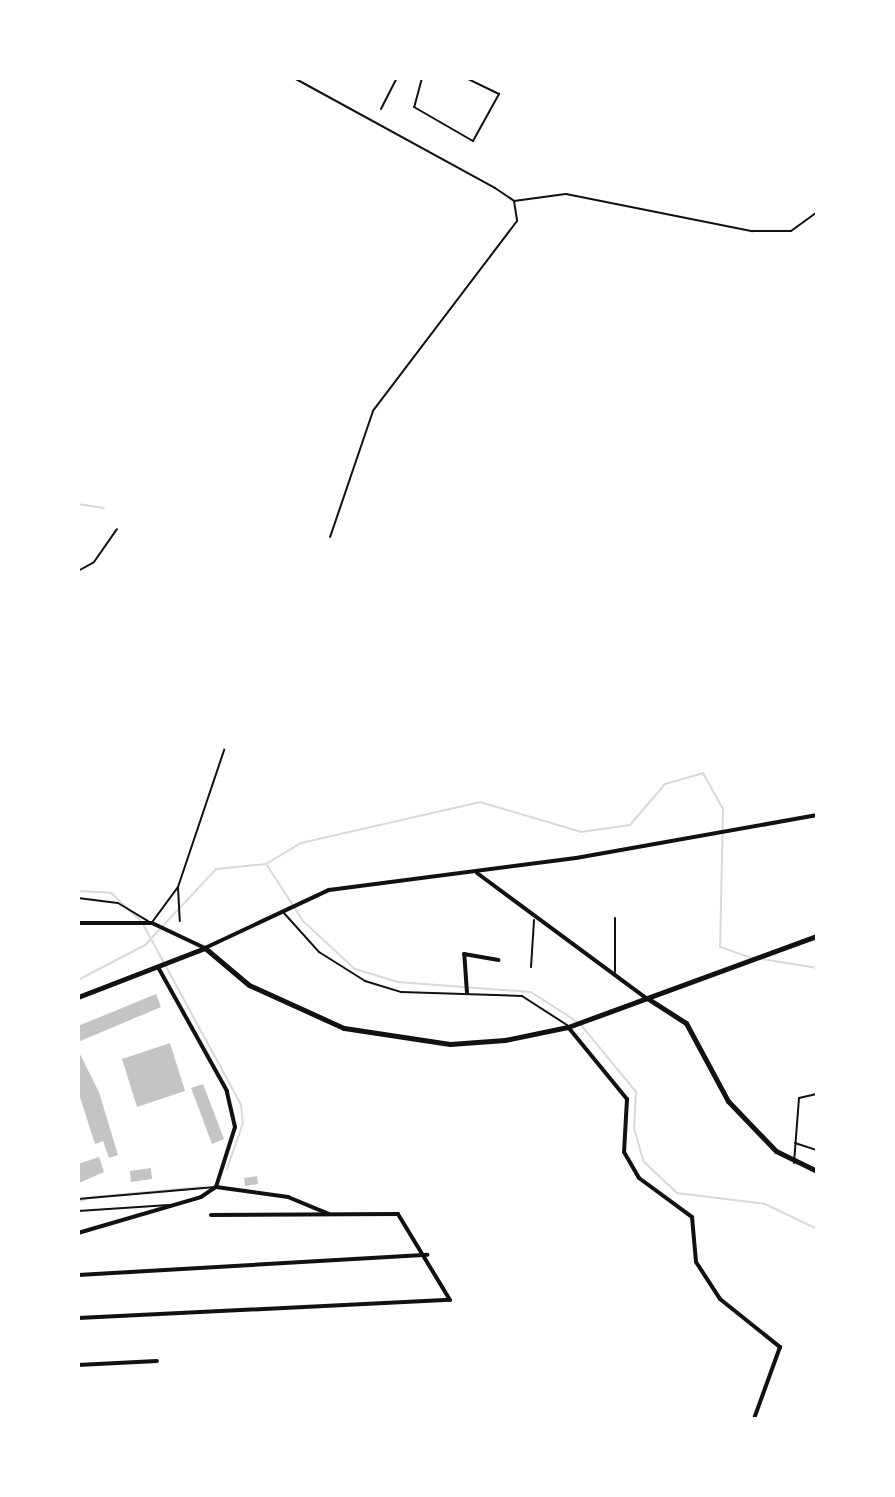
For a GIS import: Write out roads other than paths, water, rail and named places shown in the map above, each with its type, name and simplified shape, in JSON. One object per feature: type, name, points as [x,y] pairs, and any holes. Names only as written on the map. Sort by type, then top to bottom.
[{"type":"street","points":[[78,997],[205,948],[304,900],[342,887],[477,873],[817,815]]},
{"type":"street","points":[[477,873],[534,920],[686,1023],[728,1101],[794,1163],[817,1171]]},
{"type":"street","points":[[78,923],[152,923],[180,932],[296,1011],[396,1040],[450,1044],[568,1027],[817,936]]},
{"type":"street","points":[[467,993],[464,954],[498,960]]},
{"type":"street","points":[[158,967],[235,1111],[216,1187]]},
{"type":"street","points":[[568,1027],[627,1099],[624,1152],[639,1178],[692,1217],[696,1262],[720,1299],[780,1347],[754,1419]]},
{"type":"street","points":[[78,1233],[174,1206],[216,1187],[288,1197],[333,1216]]},
{"type":"street","points":[[78,1318],[450,1300],[427,1255],[398,1214],[211,1215]]},
{"type":"street","points":[[78,1275],[427,1255]]},
{"type":"street","points":[[78,1365],[157,1361]]},
{"type":"lane","points":[[294,78],[514,201],[566,194],[752,231],[791,231],[817,212]]},
{"type":"lane","points":[[381,109],[397,78]]},
{"type":"lane","points":[[422,78],[414,107],[473,141],[499,94],[466,78]]},
{"type":"lane","points":[[330,537],[373,411],[517,221],[514,201]]},
{"type":"lane","points":[[78,571],[94,562],[117,529]]},
{"type":"lane","points":[[78,898],[118,903],[152,923],[178,887],[224,750]]},
{"type":"lane","points":[[178,887],[180,921]]},
{"type":"lane","points":[[282,911],[319,952],[365,981],[401,992],[522,996],[568,1027]]},
{"type":"lane","points":[[615,918],[615,977]]},
{"type":"lane","points":[[531,967],[534,920]]},
{"type":"lane","points":[[794,1163],[799,1098],[817,1094]]},
{"type":"lane","points":[[795,1143],[817,1150]]},
{"type":"lane","points":[[78,1199],[216,1187]]},
{"type":"lane","points":[[78,1211],[150,1200],[174,1206]]},
{"type":"waterway","points":[[78,504],[104,508]]},
{"type":"waterway","points":[[78,980],[145,945],[216,869],[266,864],[301,843],[480,802],[581,832],[630,825],[665,784],[703,773],[723,809],[720,947],[752,958]]},
{"type":"waterway","points":[[267,865],[303,921],[355,969],[398,982],[531,992],[576,1021]]},
{"type":"waterway","points":[[78,891],[111,893],[140,920]]},
{"type":"waterway","points":[[144,926],[241,1105],[243,1123],[227,1169]]},
{"type":"waterway","points":[[762,959],[817,968]]},
{"type":"waterway","points":[[581,1025],[636,1092],[634,1128],[644,1162],[677,1193],[765,1204],[817,1229]]},
{"type":"waterway","points":[[92,1197],[202,1187]]},
{"type":"waterway","points":[[78,1202],[86,1199]]}]
